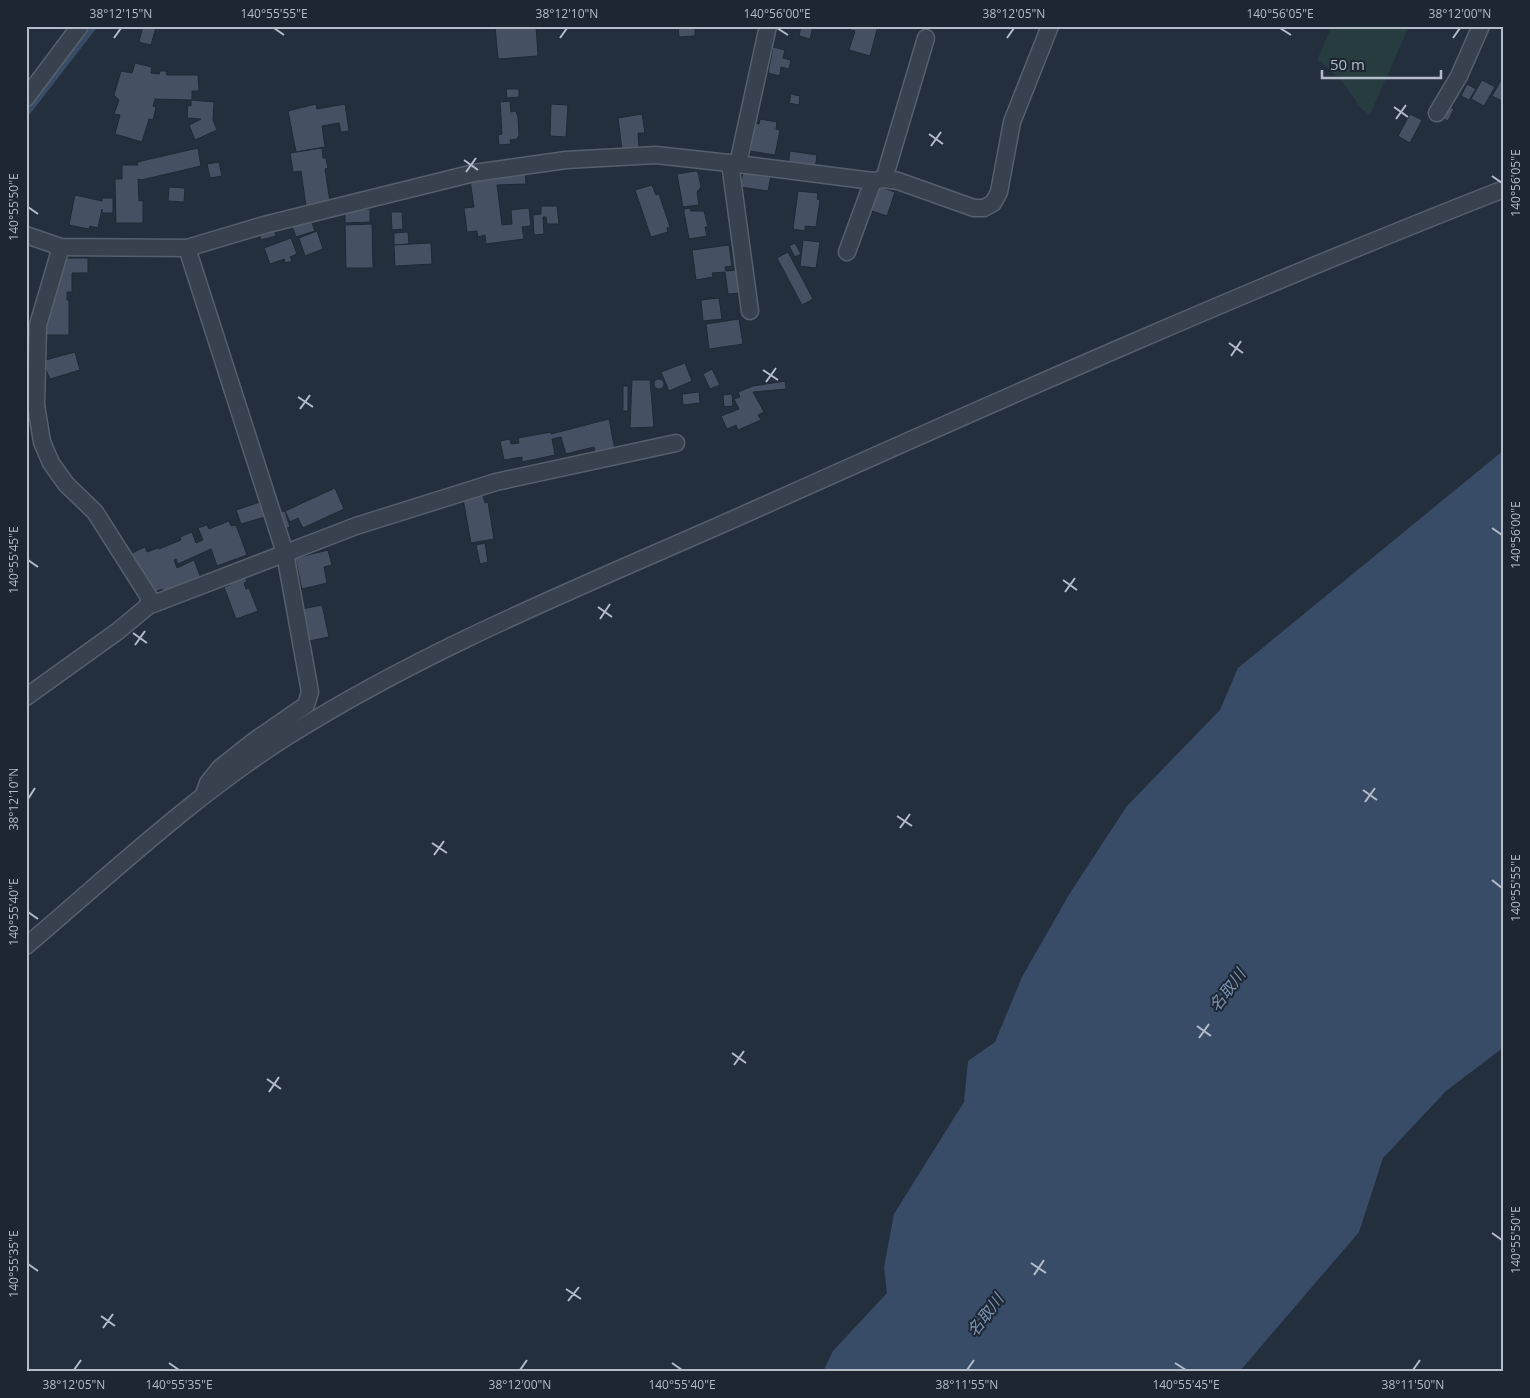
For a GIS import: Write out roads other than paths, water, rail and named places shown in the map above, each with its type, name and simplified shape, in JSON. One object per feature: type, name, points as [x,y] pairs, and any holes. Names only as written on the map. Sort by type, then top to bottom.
[{"type":"street","points":[[26,98],[80,26]]},
{"type":"street","points":[[750,311],[734,163],[768,26]]},
{"type":"street","points":[[26,235],[61,247],[187,248],[264,225],[474,173],[566,160],[656,155],[898,181],[974,208],[984,208],[993,204],[999,192],[1012,122],[1050,26]]},
{"type":"street","points":[[1437,112],[1459,76],[1481,26]]},
{"type":"street","points":[[847,252],[878,180],[926,38]]},
{"type":"street","points":[[26,946],[203,796],[288,736],[430,656],[1063,373],[1247,294],[1504,189]]},
{"type":"street","points":[[61,247],[38,325],[36,405],[42,442],[51,463],[66,484],[95,512],[130,566],[149,597],[148,606]]},
{"type":"street","points":[[187,248],[285,553],[310,692],[306,705],[254,741],[220,768],[208,783],[203,796]]},
{"type":"street","points":[[26,697],[118,631],[148,606],[356,526],[496,482],[676,443]]},
{"type":"water","name":"名取川","points":[[1504,450],[1504,1047],[1446,1091],[1383,1158],[1359,1232],[1239,1372],[823,1372],[833,1351],[887,1293],[884,1267],[894,1214],[964,1102],[968,1061],[995,1042],[1022,977],[1070,893],[1127,806],[1220,710],[1238,668]]},
{"type":"waterway","points":[[26,115],[95,26]]}]
